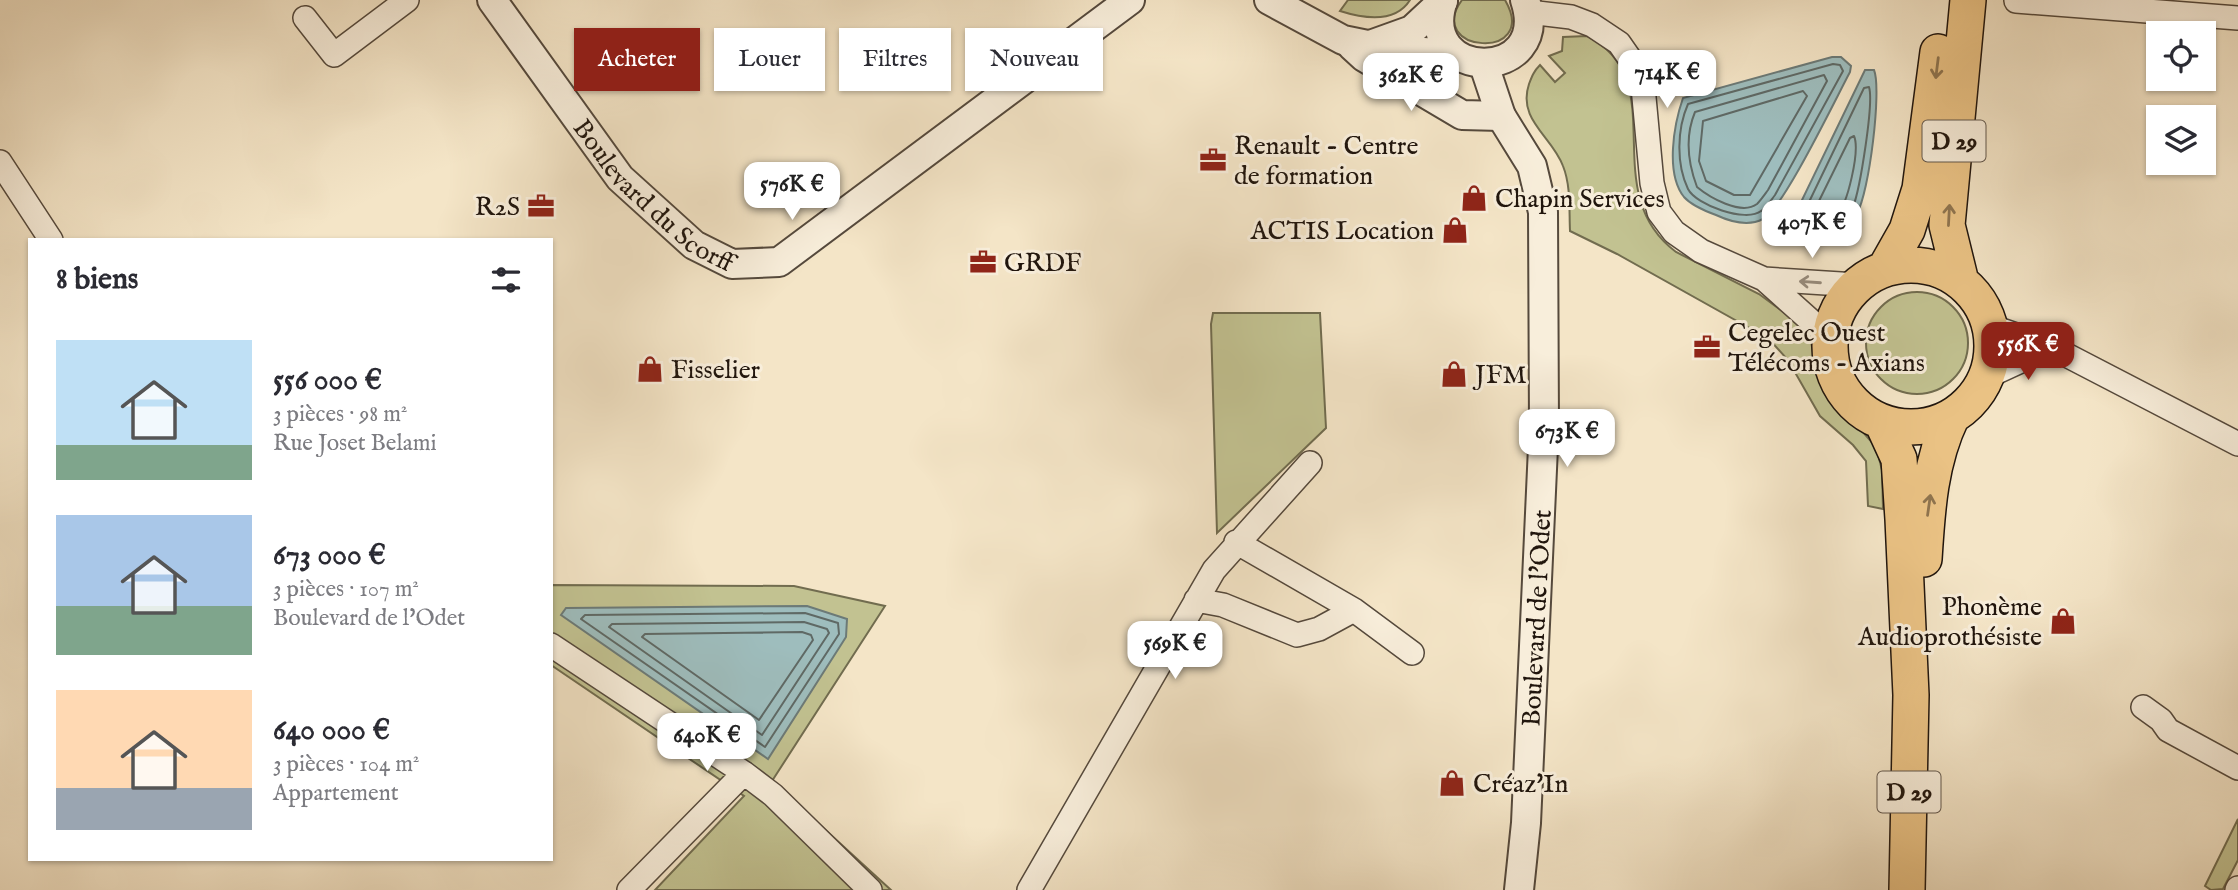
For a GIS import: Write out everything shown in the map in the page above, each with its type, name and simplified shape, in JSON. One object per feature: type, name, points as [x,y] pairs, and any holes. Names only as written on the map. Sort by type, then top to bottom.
[{"type":"main road","name":"D 29","points":[[1871,277],[1907,230],[1920,189],[1944,0]]},
{"type":"main road","name":"D 29","points":[[1961,282],[1947,225],[1968,0]]},
{"type":"main road","points":[[1907,265],[1928,266],[1961,282],[1976,297],[1990,326],[1992,347],[1986,377],[1968,403],[1952,416],[1912,427],[1882,422],[1862,411],[1845,394],[1831,361],[1830,338],[1844,300],[1871,277],[1907,265]]},
{"type":"main road","name":"D 29","points":[[1907,890],[1911,695],[1928,508],[1942,436],[1952,416]]},
{"type":"main road","name":"D 29","points":[[1882,422],[1899,459],[1911,695]]},
{"type":"street","points":[[305,18],[334,55],[407,0]]},
{"type":"street","name":"Boulevard du Scorff","points":[[492,0],[620,178],[694,245],[732,264],[779,262],[1129,0]]},
{"type":"street","points":[[1269,0],[1330,35],[1392,50],[1455,54],[1469,62],[1484,65],[1499,62],[1513,54],[1526,35],[1527,6],[1592,25],[1619,43],[1642,76],[1652,183],[1659,212],[1674,232],[1701,251],[1764,279],[1830,338]]},
{"type":"street","points":[[1359,43],[1412,30],[1443,0]]},
{"type":"street","points":[[1443,0],[1440,29],[1455,54]]},
{"type":"street","points":[[2016,1],[2238,19]]},
{"type":"street","points":[[1359,43],[1364,57],[1462,115],[1501,116]]},
{"type":"street","name":"Boulevard de l'Odet","points":[[1484,65],[1501,116],[1532,166],[1543,212],[1544,425],[1526,823],[1519,890]]},
{"type":"street","points":[[0,162],[50,238]]},
{"type":"street","points":[[1764,279],[1871,277]]},
{"type":"street","points":[[1990,326],[2051,347],[2238,444]]},
{"type":"street","points":[[1986,377],[2051,347]]},
{"type":"street","points":[[1029,890],[1214,570],[1236,542],[1310,463]]},
{"type":"street","points":[[1236,542],[1354,610],[1412,653]]},
{"type":"street","points":[[1196,600],[1223,605],[1297,635],[1319,629],[1354,610]]},
{"type":"street","points":[[553,646],[744,773],[772,795],[870,890]]},
{"type":"street","points":[[2143,707],[2161,720],[2168,730],[2238,768]]},
{"type":"street","points":[[629,890],[744,773]]},
{"type":"green space","points":[[1348,0],[1410,0],[1396,13],[1368,17],[1340,11]]},
{"type":"green space","points":[[1462,0],[1505,0],[1512,20],[1508,34],[1497,41],[1482,43],[1468,40],[1457,31],[1454,18]]},
{"type":"green space","points":[[1587,36],[1613,55],[1626,80],[1632,108],[1635,168],[1640,199],[1652,227],[1676,252],[1759,294],[1809,331],[1816,368],[1827,391],[1876,447],[1882,470],[1883,509],[1868,506],[1866,461],[1853,445],[1820,416],[1788,360],[1769,339],[1617,254],[1570,231],[1566,174],[1558,155],[1532,118],[1527,97],[1531,78],[1540,65],[1555,82],[1565,73],[1549,56],[1562,51],[1563,37]]},
{"type":"green space","points":[[1917,292],[1937,296],[1953,307],[1964,323],[1968,343],[1964,363],[1953,379],[1937,390],[1917,394],[1897,390],[1881,379],[1870,363],[1866,343],[1870,323],[1881,307],[1897,296]]},
{"type":"green space","points":[[1213,313],[1320,313],[1326,428],[1217,533],[1211,324]]},
{"type":"green space","points":[[553,585],[794,586],[885,606],[772,781],[891,890],[655,890],[744,796],[553,666]]},
{"type":"green space","points":[[2238,819],[2238,860],[2223,889],[2211,890],[2205,886]]},
{"type":"water","points":[[1832,57],[1841,57],[1851,66],[1850,72],[1796,175],[1772,211],[1763,219],[1740,223],[1703,210],[1684,197],[1678,187],[1673,162],[1674,134],[1683,98]]},
{"type":"water","points":[[1865,70],[1874,70],[1876,98],[1870,164],[1862,202],[1846,227],[1836,233],[1820,242],[1803,237],[1797,227],[1802,200]]},
{"type":"water","points":[[807,606],[847,619],[846,637],[768,759],[561,615],[566,608]]},
{"type":"place","name":"Renault - Centre de formation","points":[[1213,160]]},
{"type":"place","name":"Chapin Services","points":[[1474,198]]},
{"type":"place","name":"R2S","points":[[541,206]]},
{"type":"place","name":"ACTIS Location","points":[[1455,230]]},
{"type":"place","name":"GRDF","points":[[983,262]]},
{"type":"place","name":"Cegelec Ouest Télécoms - Axians","points":[[1707,347]]},
{"type":"place","name":"Fisselier","points":[[650,369]]},
{"type":"place","name":"JFM","points":[[1454,374]]},
{"type":"place","name":"Phonème Audioprothésiste","points":[[2063,621]]},
{"type":"place","name":"Créaz'In","points":[[1452,783]]}]
